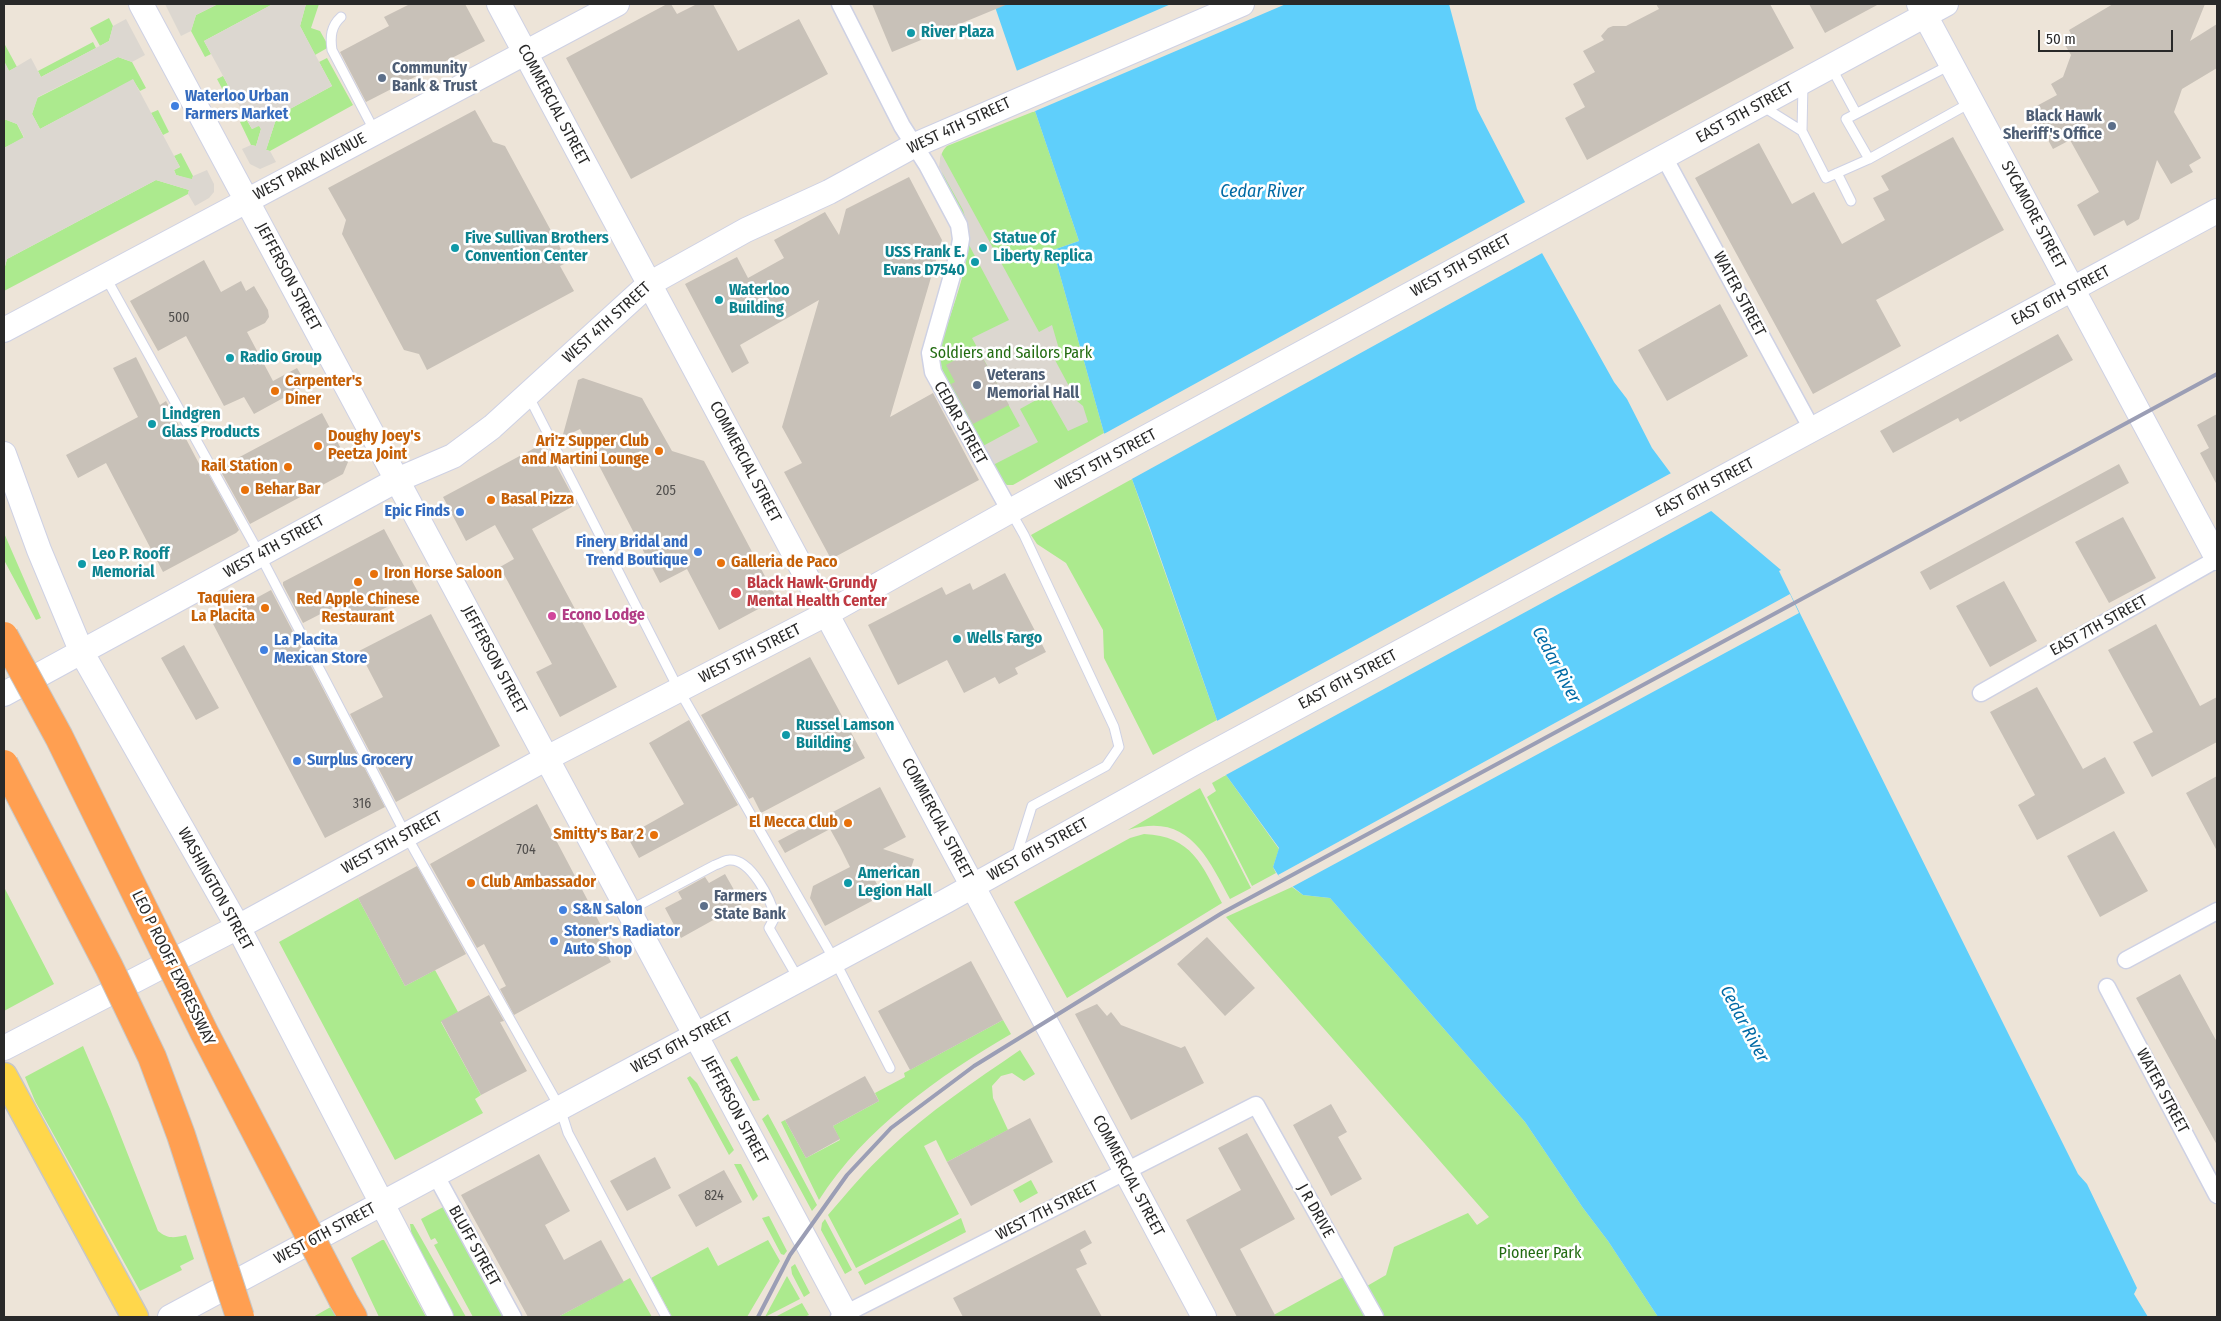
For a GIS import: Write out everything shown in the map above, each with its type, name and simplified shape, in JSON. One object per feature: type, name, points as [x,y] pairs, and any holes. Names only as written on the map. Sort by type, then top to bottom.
[{"type":"highway","name":"LEO P ROOFF EXPRESSWAY","points":[[4,636],[59,737],[200,1023],[348,1309]]},
{"type":"highway","points":[[4,764],[109,967],[152,1057],[181,1135],[240,1317]]},
{"type":"main road","points":[[4,1076],[135,1317]]},
{"type":"street","name":"JEFFERSON STREET","points":[[141,4],[696,1036],[843,1316]]},
{"type":"street","name":"COMMERCIAL STREET","points":[[499,4],[1204,1317]]},
{"type":"street","name":"WEST PARK AVENUE","points":[[4,330],[617,4]]},
{"type":"street","name":"CEDAR STREET","points":[[840,4],[902,126],[915,146],[958,226],[961,239],[930,353],[933,372],[1010,511]]},
{"type":"street","name":"WEST 4TH STREET","points":[[4,694],[397,480],[453,456],[528,395],[649,284],[746,230],[828,192],[915,146],[994,110],[1242,4]]},
{"type":"street","name":"EAST 5TH STREET","points":[[1544,221],[1803,82],[1922,9],[1946,4]]},
{"type":"street","name":"SYCAMORE STREET","points":[[1922,9],[2217,558]]},
{"type":"street","name":"WATER STREET","points":[[1664,157],[1813,431]]},
{"type":"street","name":"EAST 6TH STREET","points":[[1192,764],[1723,477],[1813,431],[2217,211]]},
{"type":"street","name":"WEST 5TH STREET","points":[[4,1048],[238,927],[547,758],[826,614],[1010,511],[1544,221]]},
{"type":"street","name":"WASHINGTON STREET","points":[[4,454],[36,544],[82,653],[238,927],[380,1204],[441,1317]]},
{"type":"street","name":"EAST 7TH STREET","points":[[1981,693],[2217,558]]},
{"type":"street","name":"WEST 6TH STREET","points":[[170,1317],[973,887],[1192,764]]},
{"type":"street","points":[[2126,960],[2217,911]]},
{"type":"street","name":"WATER STREET","points":[[2108,987],[2217,1195]]},
{"type":"street","name":"WEST 7TH STREET","points":[[843,1316],[1256,1106]]},
{"type":"street","name":"J R DRIVE","points":[[1256,1106],[1374,1317]]},
{"type":"street","name":"BLUFF STREET","points":[[435,1174],[513,1317]]},
{"type":"lane","points":[[341,17],[333,28],[330,38],[332,50],[375,132]]},
{"type":"lane","points":[[1869,159],[1846,119],[1952,64]]},
{"type":"lane","points":[[1831,66],[1856,113]]},
{"type":"lane","points":[[1803,82],[1802,131],[1826,178],[1869,159],[1972,101]]},
{"type":"lane","points":[[1760,105],[1802,131]]},
{"type":"lane","points":[[1837,173],[1851,201]]},
{"type":"lane","points":[[105,276],[260,555],[406,835],[560,1108],[568,1133],[666,1317]]},
{"type":"lane","points":[[528,395],[679,690],[834,961],[890,1068]]},
{"type":"lane","points":[[1010,511],[1024,535],[1114,727],[1119,747],[1106,766],[1032,806],[1013,865]]},
{"type":"lane","points":[[628,911],[715,865],[729,860],[744,863],[753,873],[772,906],[775,918],[769,928],[799,980]]},
{"type":"green space","points":[[218,4],[273,4],[204,41],[211,54],[205,57],[191,31],[196,15]]},
{"type":"green space","points":[[306,4],[319,4],[311,28],[320,31],[329,47],[315,55],[300,26]]},
{"type":"green space","points":[[109,18],[113,26],[109,41],[100,46],[90,28]]},
{"type":"green space","points":[[93,42],[96,48],[41,77],[38,71]]},
{"type":"green space","points":[[4,43],[17,67],[9,71],[4,61]]},
{"type":"green space","points":[[118,57],[132,62],[146,88],[140,91],[133,80],[40,129],[32,114],[37,98]]},
{"type":"green space","points":[[327,58],[353,105],[270,151],[266,150],[277,116],[332,86],[319,62]]},
{"type":"green space","points":[[223,76],[234,97],[228,100],[217,79]]},
{"type":"green space","points":[[158,110],[169,132],[163,135],[151,113]]},
{"type":"green space","name":"Soldiers and Sailors Park","points":[[1035,111],[1079,241],[1053,250],[1104,433],[1013,485],[1007,485],[1001,480],[943,372],[939,360],[940,348],[964,271],[969,241],[965,219],[943,175],[940,164],[941,155],[947,146]]},
{"type":"green space","points":[[4,119],[17,124],[24,138],[4,148]]},
{"type":"green space","points":[[246,119],[252,129],[259,125],[261,129],[256,146],[251,145],[240,122]]},
{"type":"green space","points":[[181,153],[193,176],[192,180],[176,175],[174,170],[180,167],[174,156]]},
{"type":"green space","points":[[156,180],[189,190],[188,194],[4,291],[4,270],[7,259]]},
{"type":"green space","points":[[1132,479],[1217,720],[1153,755],[1104,658],[1103,630],[1066,563],[1037,544],[1031,535]]},
{"type":"green space","points":[[4,533],[41,618],[36,620],[4,560]]},
{"type":"green space","points":[[1226,775],[1279,849],[1273,867],[1276,873],[1252,886],[1207,797],[1216,791],[1212,783]]},
{"type":"green space","points":[[1200,788],[1251,888],[1230,899],[1203,853],[1180,832],[1165,827],[1148,826],[1128,830]]},
{"type":"green space","points":[[1144,834],[1174,840],[1194,855],[1208,876],[1222,903],[1067,998],[1014,902],[1130,838]]},
{"type":"green space","points":[[4,887],[54,984],[4,1011]]},
{"type":"green space","name":"Pioneer Park","points":[[1292,887],[1303,895],[1330,898],[1525,1122],[1583,1208],[1608,1241],[1658,1317],[1384,1317],[1367,1286],[1386,1275],[1394,1247],[1468,1213],[1477,1225],[1489,1217],[1226,917]]},
{"type":"green space","points":[[358,898],[405,986],[435,970],[458,1012],[441,1022],[481,1095],[475,1099],[483,1113],[395,1160],[279,942]]},
{"type":"green space","points":[[1003,1020],[1011,1034],[957,1068],[905,1106],[858,1150],[819,1200],[781,1122],[785,1120],[806,1158],[840,1140],[833,1126],[879,1101],[875,1093],[905,1077],[904,1073]]},
{"type":"green space","points":[[83,1046],[158,1231],[171,1237],[186,1235],[194,1259],[180,1266],[182,1270],[140,1291],[35,1101],[25,1077]]},
{"type":"green space","points":[[1020,1050],[1035,1074],[1024,1081],[1012,1073],[1001,1076],[992,1086],[993,1098],[1008,1130],[947,1162],[936,1140],[924,1146],[959,1214],[856,1268],[828,1215],[872,1166],[903,1136],[952,1097]]},
{"type":"green space","points":[[737,1056],[760,1100],[753,1101],[730,1060]]},
{"type":"green space","points":[[690,1076],[697,1083],[734,1150],[729,1155],[687,1078]]},
{"type":"green space","points":[[768,1114],[817,1205],[812,1211],[762,1119]]},
{"type":"green space","points":[[734,1164],[741,1164],[758,1196],[753,1201]]},
{"type":"green space","points":[[1031,1180],[1038,1193],[1020,1203],[1013,1190]]},
{"type":"green space","points":[[445,1206],[504,1317],[473,1317],[434,1245],[438,1243],[435,1238],[431,1240],[421,1219]]},
{"type":"green space","points":[[769,1216],[787,1251],[784,1255],[781,1254],[762,1218]]},
{"type":"green space","points":[[961,1218],[966,1232],[865,1285],[858,1272]]},
{"type":"green space","points":[[825,1219],[852,1270],[845,1274],[821,1230]]},
{"type":"green space","points":[[410,1224],[413,1224],[466,1317],[454,1317],[412,1237]]},
{"type":"green space","points":[[384,1240],[426,1317],[379,1317],[351,1258]]},
{"type":"green space","points":[[768,1240],[780,1261],[747,1317],[672,1317],[651,1278],[708,1247],[718,1266]]},
{"type":"green space","points":[[795,1264],[810,1293],[804,1297],[792,1274],[791,1267]]},
{"type":"green space","points":[[787,1276],[800,1299],[765,1317]]},
{"type":"green space","points":[[1343,1277],[1368,1317],[1270,1317]]},
{"type":"green space","points":[[630,1278],[652,1317],[558,1317]]},
{"type":"green space","points":[[343,1300],[353,1317],[313,1317]]},
{"type":"green space","points":[[802,1303],[809,1315],[804,1317],[775,1317]]},
{"type":"shaded area","points":[[165,4],[218,4],[196,15],[191,31],[181,36]]},
{"type":"shaded area","points":[[273,4],[306,4],[300,26],[332,86],[277,116],[266,150],[270,151],[276,162],[260,169],[250,164],[242,149],[251,145],[256,146],[261,129],[259,126],[252,129],[204,41]]},
{"type":"shaded area","points":[[126,19],[145,55],[132,62],[118,57],[38,97],[32,114],[40,129],[133,79],[180,167],[174,170],[176,175],[192,179],[193,176],[207,170],[214,184],[214,192],[209,198],[195,206],[188,194],[189,190],[156,180],[7,259],[4,270],[4,148],[24,137],[17,124],[4,119],[4,61],[9,71],[31,58],[41,77],[109,41],[113,26]]},
{"type":"shaded area","points":[[941,153],[1039,332],[1052,325],[1061,356],[1055,360],[1077,401],[1083,406],[1088,422],[1068,431],[1047,394],[1020,409],[1038,442],[993,465],[983,446],[1020,426],[972,338],[1009,320],[969,245],[968,227],[963,210],[939,167]]},
{"type":"water","name":"Cedar River","points":[[994,4],[1449,4],[1477,109],[1525,202],[1542,253],[1614,382],[1627,399],[1652,448],[1678,483],[1781,570],[1779,571],[2078,1174],[2087,1184],[2137,1288],[2134,1294],[2148,1317],[1658,1317],[1608,1241],[1583,1208],[1525,1122],[1330,898],[1303,895],[1278,875],[1273,867],[1279,848],[1226,775],[1217,720],[1150,528],[1132,479],[1104,433],[1053,250],[1079,241],[1035,111],[1017,71]]},
{"type":"pier","points":[[1171,4],[1286,4],[1033,112],[1014,72]]},
{"type":"pier","points":[[1527,201],[1544,252],[1130,480],[1102,435]]},
{"type":"pier","points":[[1673,472],[1713,510],[1224,776],[1215,722]]},
{"type":"pier","points":[[1790,594],[1799,613],[1292,887],[1278,875]]},
{"type":"building","name":"Community Bank & Trust","points":[[410,4],[465,4],[485,41],[366,102],[340,52],[389,26],[384,17]]},
{"type":"building","points":[[667,4],[671,4],[677,14],[697,4],[713,4],[738,51],[799,19],[828,74],[631,179],[566,58]]},
{"type":"building","name":"River Plaza","points":[[872,4],[1008,4],[892,52]]},
{"type":"building","points":[[1656,4],[1770,4],[1794,48],[1587,160],[1565,118],[1585,107],[1573,84],[1595,72],[1583,51],[1604,40],[1601,36],[1608,28],[1626,26],[1659,9]]},
{"type":"building","points":[[1809,4],[1879,4],[1825,33]]},
{"type":"building","name":"Black Hawk Sheriff's Office","points":[[2113,4],[2205,4],[2190,41],[2217,24],[2217,68],[2182,89],[2174,112],[2201,158],[2189,165],[2193,172],[2171,184],[2157,160],[2139,219],[2127,226],[2124,220],[2094,236],[2077,205],[2099,192],[2070,140],[2053,149],[2031,109],[2057,95],[2051,84],[2063,77],[2071,55],[2064,43],[2073,38],[2069,30]]},
{"type":"building","name":"Five Sullivan Brothers Convention Center","points":[[475,110],[493,142],[505,146],[568,262],[560,266],[574,291],[427,370],[419,354],[404,350],[342,234],[346,220],[328,188]]},
{"type":"building","points":[[1953,137],[2004,230],[1876,300],[1901,346],[1813,394],[1695,178],[1759,143],[1792,204],[1814,192],[1842,244],[1885,220],[1873,198],[1889,190],[1881,176]]},
{"type":"building","points":[[909,177],[942,240],[890,417],[933,393],[979,480],[831,559],[784,472],[802,463],[782,427],[819,300],[740,345],[749,363],[732,373],[685,284],[737,257],[748,278],[784,258],[774,240],[825,212],[839,235],[846,209]]},
{"type":"building","points":[[204,260],[221,292],[241,281],[246,291],[254,286],[268,310],[269,317],[265,323],[247,332],[273,381],[297,368],[307,385],[254,414],[244,397],[224,406],[186,336],[158,351],[130,301]]},
{"type":"building","points":[[1720,304],[1748,356],[1667,401],[1638,350]]},
{"type":"building","points":[[2058,334],[2073,360],[1960,422],[1958,418],[1893,453],[1880,431]]},
{"type":"building","name":"Veterans Memorial Hall","points":[[977,348],[1009,405],[973,424],[951,384],[955,382],[946,365]]},
{"type":"building","points":[[136,357],[160,405],[166,401],[205,475],[208,473],[239,530],[163,572],[106,463],[78,478],[66,455],[138,417],[113,368]]},
{"type":"building","points":[[583,378],[642,398],[672,451],[704,461],[777,599],[719,630],[687,569],[660,583],[580,429],[562,438],[578,380]]},
{"type":"building","points":[[322,413],[348,462],[343,474],[250,524],[219,468]]},
{"type":"building","points":[[2217,414],[2217,485],[2200,453],[2209,448],[2197,425]]},
{"type":"building","points":[[544,443],[577,504],[532,529],[617,687],[560,717],[536,672],[552,664],[500,567],[514,559],[495,525],[466,541],[443,497]]},
{"type":"building","points":[[2119,464],[2129,483],[1930,590],[1920,572]]},
{"type":"building","points":[[2123,517],[2156,578],[2109,603],[2075,542]]},
{"type":"building","points":[[384,529],[418,592],[350,625],[340,604],[303,623],[283,582]]},
{"type":"building","name":"Wells Fargo","points":[[1005,573],[1046,652],[1015,668],[1018,674],[999,684],[995,677],[964,693],[947,660],[898,685],[868,625],[942,587],[946,595],[970,583],[973,590]]},
{"type":"building","points":[[2004,581],[2037,641],[1990,667],[1956,606]]},
{"type":"building","points":[[271,590],[385,807],[325,838],[212,622]]},
{"type":"building","points":[[431,614],[500,746],[396,802],[350,714],[383,697],[359,651]]},
{"type":"building","points":[[2156,624],[2200,706],[2217,697],[2217,742],[2152,777],[2133,742],[2153,732],[2108,650]]},
{"type":"building","points":[[184,645],[219,708],[196,720],[161,658]]},
{"type":"building","name":"Russel Lamson Building","points":[[810,657],[865,758],[761,813],[753,797],[749,799],[701,715]]},
{"type":"building","points":[[2037,687],[2083,769],[2105,757],[2125,793],[2037,840],[2018,805],[2035,795],[1990,712]]},
{"type":"building","points":[[689,720],[738,805],[639,858],[627,836],[684,804],[649,743]]},
{"type":"building","points":[[2217,776],[2217,851],[2186,793]]},
{"type":"building","points":[[880,787],[906,837],[883,849],[914,859],[907,880],[867,866],[883,895],[825,926],[810,898],[813,886],[850,867],[840,847],[830,829],[785,853],[778,841]]},
{"type":"building","points":[[537,804],[606,935],[599,939],[611,962],[514,1015],[500,989],[506,986],[484,944],[477,948],[430,864]]},
{"type":"building","points":[[2114,831],[2148,891],[2100,917],[2067,856]]},
{"type":"building","points":[[417,866],[466,954],[405,986],[358,898]]},
{"type":"building","name":"Farmers State Bank","points":[[725,874],[742,904],[681,938],[665,908],[682,899],[678,892],[705,877],[709,883]]},
{"type":"building","points":[[1207,937],[1255,988],[1225,1016],[1177,964]]},
{"type":"building","points":[[971,961],[1003,1020],[910,1070],[878,1011]]},
{"type":"building","points":[[2180,974],[2217,1042],[2217,1145],[2136,998]]},
{"type":"building","points":[[489,995],[504,1021],[500,1022],[527,1071],[481,1095],[441,1021]]},
{"type":"building","points":[[1097,1004],[1107,1016],[1111,1012],[1121,1025],[1181,1048],[1185,1046],[1204,1083],[1131,1120],[1075,1014]]},
{"type":"building","points":[[865,1076],[879,1101],[833,1126],[840,1139],[806,1158],[785,1120]]},
{"type":"building","points":[[1331,1104],[1347,1132],[1338,1137],[1362,1179],[1331,1196],[1293,1125]]},
{"type":"building","points":[[1030,1118],[1053,1162],[971,1206],[947,1162]]},
{"type":"building","points":[[1247,1133],[1295,1219],[1240,1249],[1276,1317],[1237,1317],[1186,1220],[1241,1190],[1218,1148]]},
{"type":"building","points":[[539,1154],[570,1211],[545,1225],[564,1260],[601,1240],[624,1282],[558,1317],[528,1317],[461,1195]]},
{"type":"building","points":[[655,1157],[671,1188],[627,1211],[610,1181]]},
{"type":"building","points":[[724,1170],[742,1202],[696,1227],[678,1195]]},
{"type":"building","points":[[1085,1230],[1092,1243],[1080,1250],[1087,1264],[1076,1269],[1102,1317],[963,1317],[953,1298]]},
{"type":"railway","points":[[758,1317],[790,1255],[847,1175],[891,1128],[974,1066],[1222,913],[2217,374]]},
{"type":"place","name":"River Plaza","points":[[911,33]]},
{"type":"place","name":"Community Bank & Trust","points":[[382,78]]},
{"type":"place","name":"Waterloo Urban Farmers Market","points":[[175,106]]},
{"type":"place","name":"Black Hawk Sheriff's Office","points":[[2112,126]]},
{"type":"place","name":"Five Sullivan Brothers Convention Center","points":[[455,248]]},
{"type":"place","name":"Statue Of Liberty Replica","points":[[983,248]]},
{"type":"place","name":"USS Frank E. Evans D7540","points":[[975,262]]},
{"type":"place","name":"Waterloo Building","points":[[719,300]]},
{"type":"place","name":"Radio Group","points":[[230,358]]},
{"type":"place","name":"Veterans Memorial Hall","points":[[977,385]]},
{"type":"place","name":"Carpenter's Diner","points":[[275,391]]},
{"type":"place","name":"Lindgren Glass Products","points":[[152,424]]},
{"type":"place","name":"Doughy Joey's Peetza Joint","points":[[318,446]]},
{"type":"place","name":"Ari'z Supper Club and Martini Lounge","points":[[659,451]]},
{"type":"place","name":"Rail Station","points":[[288,467]]},
{"type":"place","name":"Behar Bar","points":[[245,490]]},
{"type":"place","name":"Basal Pizza","points":[[491,500]]},
{"type":"place","name":"Epic Finds","points":[[460,512]]},
{"type":"place","name":"Finery Bridal and Trend Boutique","points":[[698,552]]},
{"type":"place","name":"Galleria de Paco","points":[[721,563]]},
{"type":"place","name":"Leo P. Rooff Memorial","points":[[82,564]]},
{"type":"place","name":"Iron Horse Saloon","points":[[374,574]]},
{"type":"place","name":"Red Apple Chinese Restaurant","points":[[358,582]]},
{"type":"place","name":"Black Hawk-Grundy Mental Health Center","points":[[736,593]]},
{"type":"place","name":"Taquiera La Placita","points":[[265,608]]},
{"type":"place","name":"Econo Lodge","points":[[552,616]]},
{"type":"place","name":"Wells Fargo","points":[[957,639]]},
{"type":"place","name":"La Placita Mexican Store","points":[[264,650]]},
{"type":"place","name":"Russel Lamson Building","points":[[786,735]]},
{"type":"place","name":"Surplus Grocery","points":[[297,761]]},
{"type":"place","name":"El Mecca Club","points":[[848,823]]},
{"type":"place","name":"Smitty's Bar 2","points":[[654,835]]},
{"type":"place","name":"Club Ambassador","points":[[471,883]]},
{"type":"place","name":"American Legion Hall","points":[[848,883]]},
{"type":"place","name":"Farmers State Bank","points":[[704,906]]},
{"type":"place","name":"S&N Salon","points":[[563,910]]},
{"type":"place","name":"Stoner's Radiator Auto Shop","points":[[554,941]]}]
